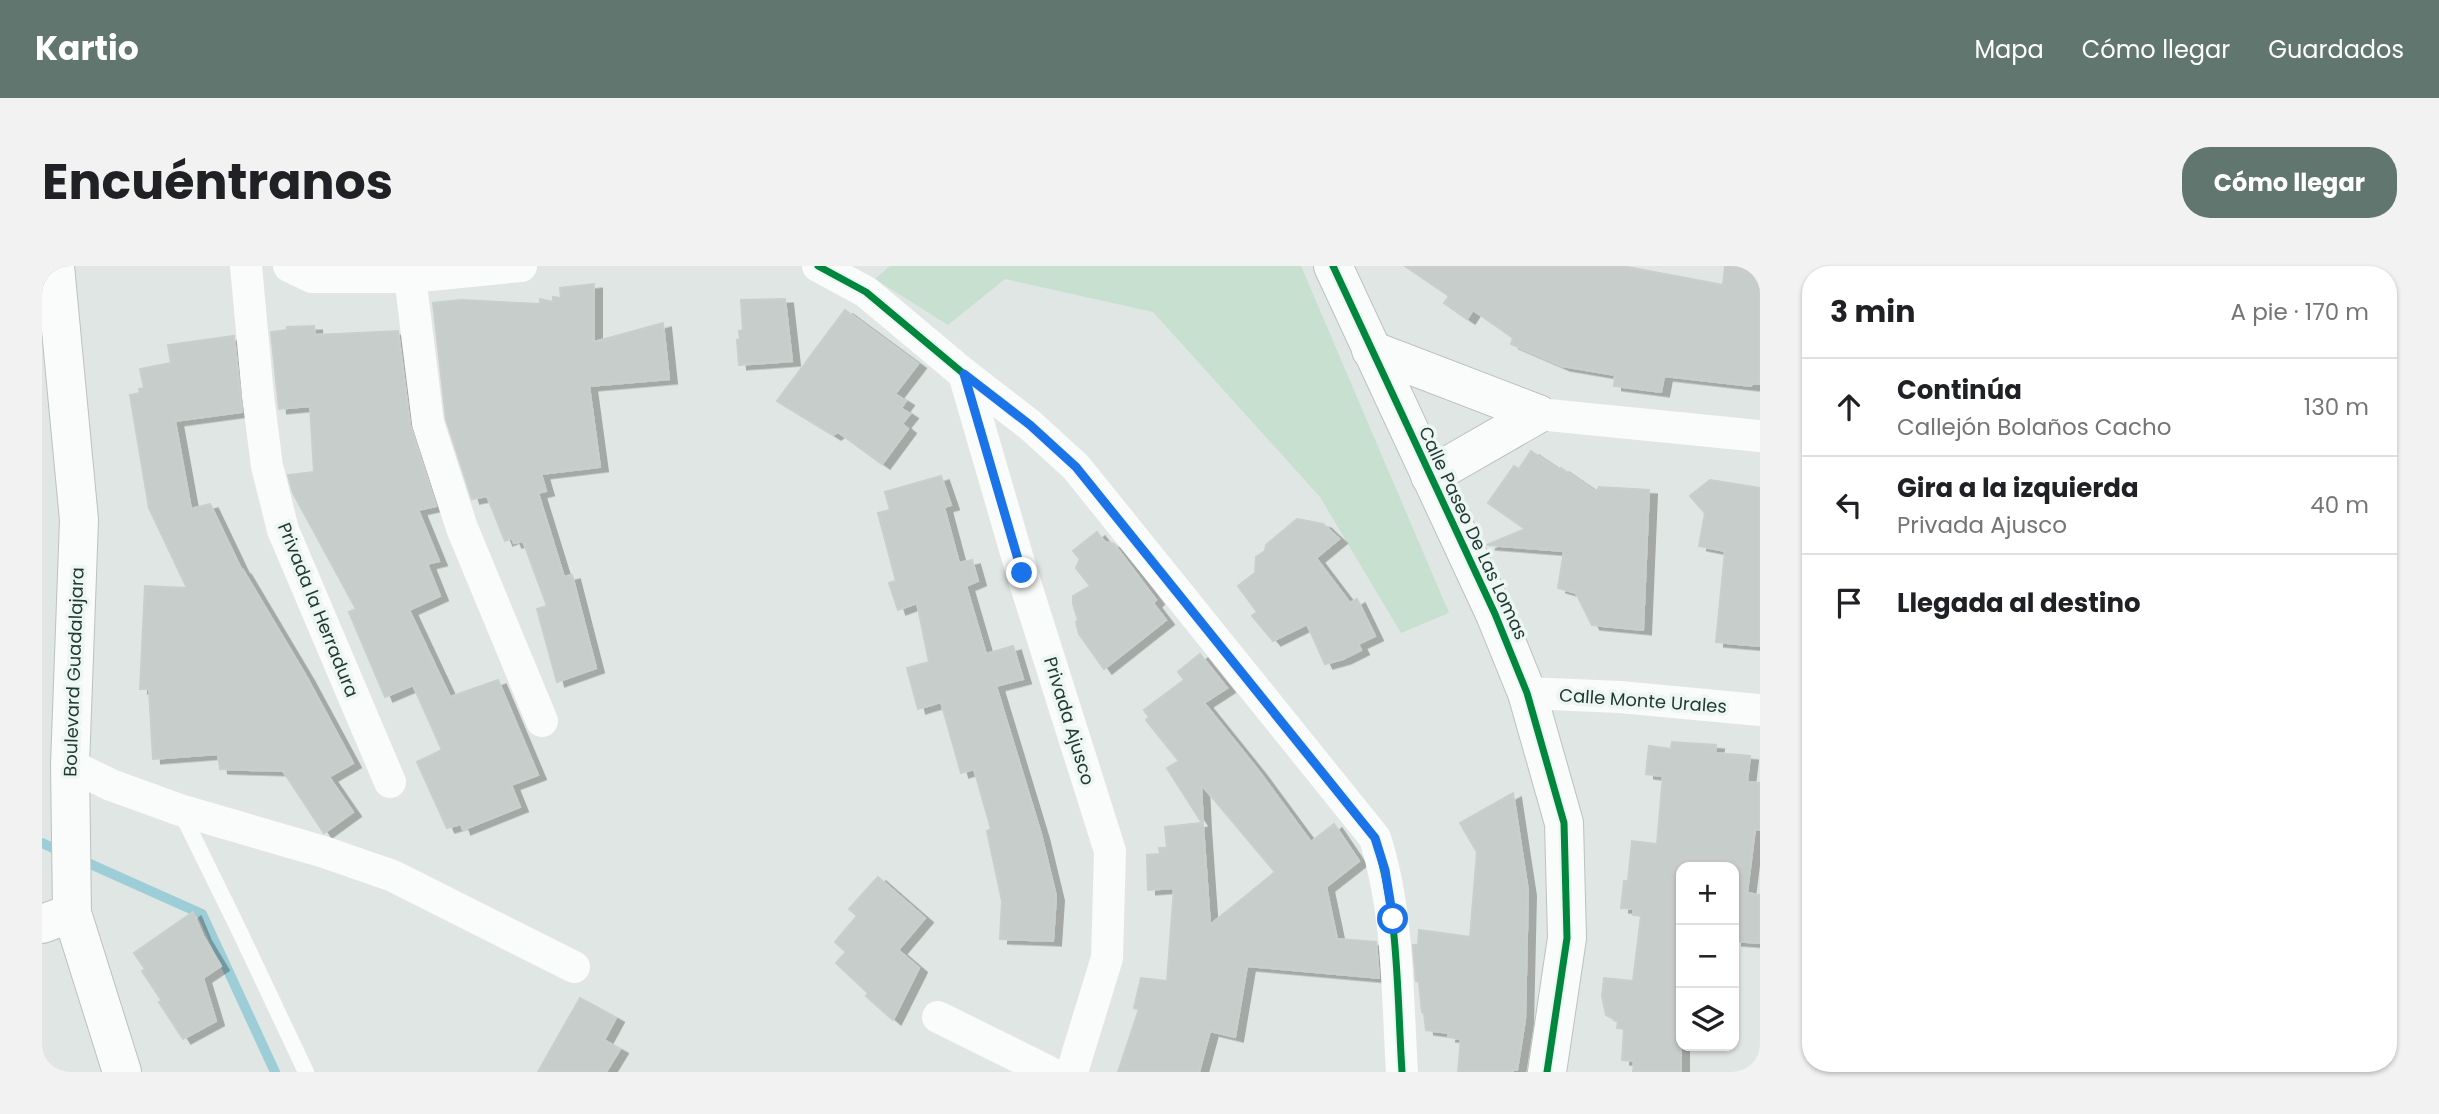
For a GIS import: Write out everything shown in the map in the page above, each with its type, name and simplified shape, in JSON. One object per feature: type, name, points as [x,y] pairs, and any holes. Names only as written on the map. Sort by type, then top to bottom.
[{"type":"street","name":"Boulevard Guadalajara","points":[[55,266],[79,520],[70,765],[71,807],[62,906],[122,1072]]},
{"type":"street","name":"Privada la Herradura","points":[[246,266],[267,466],[282,530],[390,782]]},
{"type":"street","points":[[289,266],[313,277],[410,277],[522,266]]},
{"type":"street","points":[[818,266],[866,292],[1030,425],[1076,467],[1375,838],[1385,870],[1393,919],[1402,1072]]},
{"type":"street","name":"Calle Paseo De Las Lomas","points":[[1333,266],[1494,614],[1527,693],[1564,823],[1567,938],[1547,1072]]},
{"type":"street","points":[[410,277],[428,423],[463,528],[542,721]]},
{"type":"street","points":[[1371,350],[1538,414],[1760,436]]},
{"type":"street","name":"Privada Ajusco","points":[[964,374],[1022,573],[1110,851],[1107,958],[1072,1072]]},
{"type":"street","points":[[1430,476],[1538,414]]},
{"type":"street","name":"Calle Monte Urales","points":[[1527,693],[1620,696],[1760,710]]},
{"type":"street","points":[[70,765],[111,785],[180,810],[324,852],[393,876],[574,967]]},
{"type":"street","points":[[938,1017],[1049,1072]]},
{"type":"lane","points":[[180,810],[306,1072]]},
{"type":"green space","points":[[890,266],[1301,266],[1449,613],[1401,633],[1320,497],[1153,312],[1005,279],[948,325],[875,279]]},
{"type":"building","points":[[1405,266],[1622,266],[1723,285],[1725,266],[1760,266],[1760,384],[1751,386],[1664,376],[1661,392],[1614,386],[1615,375],[1562,366],[1511,344],[1513,338],[1473,310],[1467,319],[1444,303],[1449,296]]},
{"type":"building","points":[[594,284],[594,342],[663,323],[669,379],[589,386],[600,467],[541,474],[546,491],[538,493],[564,577],[572,575],[596,668],[557,682],[537,609],[547,606],[523,541],[514,543],[512,538],[505,541],[487,496],[472,499],[446,419],[433,303],[461,300],[540,304],[540,299],[553,302],[553,297],[561,298],[560,288]]},
{"type":"building","points":[[785,299],[792,361],[739,365],[737,340],[740,339],[739,331],[743,330],[741,300]]},
{"type":"building","points":[[845,310],[918,364],[895,394],[906,401],[901,408],[910,414],[902,424],[908,429],[882,464],[838,432],[833,435],[777,401]]},
{"type":"building","points":[[314,326],[315,335],[398,331],[410,425],[436,506],[418,510],[439,561],[427,564],[440,596],[409,610],[450,697],[498,680],[538,775],[511,785],[520,807],[463,830],[461,824],[447,828],[417,762],[442,750],[413,685],[385,697],[349,612],[356,609],[293,493],[288,475],[314,472],[310,406],[279,409],[271,332],[287,330],[287,327]]},
{"type":"building","points":[[234,336],[242,412],[175,421],[191,509],[210,504],[242,571],[306,676],[353,763],[329,777],[353,812],[324,833],[283,771],[220,769],[218,754],[153,759],[149,689],[140,689],[145,586],[187,588],[149,508],[130,395],[140,393],[139,389],[144,388],[140,369],[171,363],[168,345]]},
{"type":"building","points":[[1531,451],[1596,492],[1599,487],[1649,490],[1643,630],[1592,625],[1576,593],[1558,588],[1564,551],[1487,545],[1525,529],[1488,503],[1514,466],[1519,469]]},
{"type":"building","points":[[941,476],[951,505],[944,507],[959,563],[972,560],[978,581],[966,586],[986,654],[1013,646],[1023,679],[996,686],[1041,834],[1056,896],[1053,941],[1000,939],[1002,901],[987,831],[991,829],[974,769],[961,773],[941,702],[918,709],[907,668],[929,662],[917,603],[898,610],[889,583],[896,581],[878,513],[890,510],[885,492]]},
{"type":"building","points":[[1710,480],[1760,488],[1760,646],[1716,642],[1725,551],[1699,546],[1705,513],[1690,496]]},
{"type":"building","points":[[1297,519],[1323,524],[1339,539],[1316,558],[1350,603],[1357,599],[1375,636],[1358,644],[1361,650],[1325,664],[1307,624],[1273,641],[1252,616],[1257,612],[1238,586],[1255,573],[1256,557],[1265,551],[1266,545]]},
{"type":"building","points":[[1097,532],[1105,542],[1114,544],[1156,600],[1153,603],[1166,620],[1104,669],[1079,634],[1073,604],[1073,596],[1090,586],[1076,568],[1080,559],[1073,551]]},
{"type":"building","points":[[1200,654],[1227,688],[1204,703],[1311,842],[1334,824],[1359,861],[1326,887],[1337,939],[1376,942],[1379,978],[1247,966],[1235,1037],[1210,1031],[1199,1072],[1118,1072],[1139,1009],[1134,1008],[1141,978],[1167,981],[1174,888],[1148,890],[1147,855],[1160,854],[1159,848],[1167,848],[1165,827],[1202,823],[1167,768],[1179,761],[1146,720],[1149,717],[1144,710],[1184,680],[1178,672]],"holes":[[[1201,784],[1275,872],[1210,925]]]},
{"type":"building","points":[[1672,742],[1716,745],[1715,753],[1750,756],[1747,782],[1760,783],[1760,830],[1755,829],[1747,893],[1760,895],[1760,943],[1739,941],[1739,862],[1676,862],[1676,1051],[1681,1051],[1681,1072],[1633,1072],[1634,1061],[1622,1060],[1624,1029],[1617,1028],[1618,1021],[1606,1015],[1602,996],[1604,978],[1633,981],[1641,916],[1633,915],[1634,909],[1621,908],[1624,881],[1628,881],[1632,841],[1657,844],[1663,776],[1646,774],[1649,746],[1671,749]]},
{"type":"building","points":[[1513,793],[1528,891],[1525,1020],[1517,1070],[1458,1072],[1461,1039],[1448,1037],[1449,1033],[1426,1030],[1419,982],[1416,981],[1413,945],[1418,945],[1419,930],[1470,937],[1477,852],[1460,823]]},
{"type":"building","points":[[878,877],[925,918],[898,950],[919,968],[893,1020],[866,996],[868,993],[836,963],[846,952],[835,942],[857,916],[849,909]]},
{"type":"building","points":[[193,912],[203,936],[221,966],[203,978],[216,1021],[183,1039],[159,1002],[162,1001],[142,971],[145,969],[134,953]]},
{"type":"building","points":[[580,998],[616,1018],[604,1040],[620,1049],[606,1072],[538,1072]]},
{"type":"waterway","points":[[42,843],[64,853]]},
{"type":"waterway","points":[[79,859],[202,914],[275,1072]]},
{"type":"cycle path","points":[[818,266],[866,292],[1030,425],[1076,467],[1375,838],[1393,924],[1402,1072]]},
{"type":"cycle path","points":[[1333,266],[1495,614],[1527,693],[1564,823],[1567,938],[1547,1072]]},
{"type":"route","points":[[1022,573],[964,374],[1030,425],[1076,467],[1375,838],[1385,870],[1393,919]]}]
